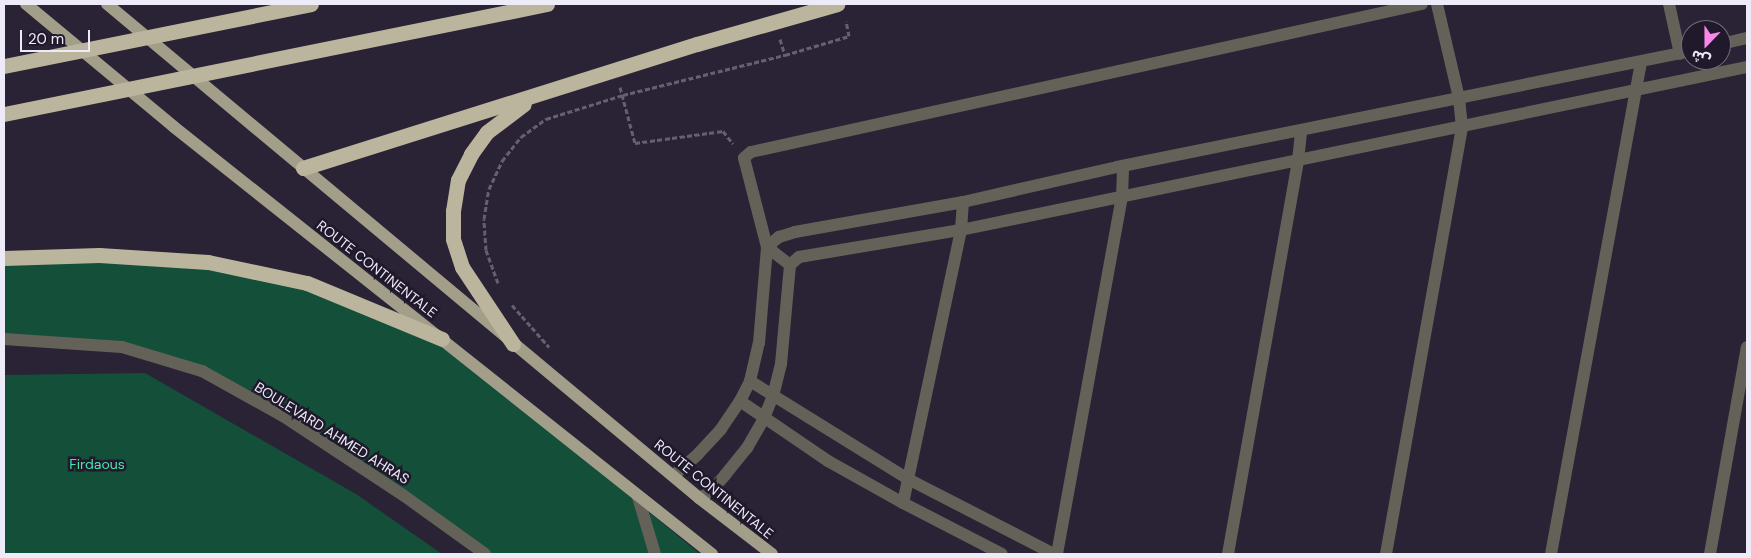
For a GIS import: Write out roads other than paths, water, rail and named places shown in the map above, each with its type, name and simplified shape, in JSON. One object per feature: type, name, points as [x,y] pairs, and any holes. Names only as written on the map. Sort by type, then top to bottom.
[{"type":"highway","points":[[4,66],[272,8],[311,4]]},
{"type":"highway","points":[[4,114],[547,4]]},
{"type":"highway","points":[[303,168],[532,98],[697,44],[836,4]]},
{"type":"highway","points":[[513,344],[462,267],[453,239],[453,211],[458,180],[470,154],[487,132],[532,98]]},
{"type":"highway","points":[[4,258],[99,255],[208,262],[308,283],[442,339]]},
{"type":"main road","name":"ROUTE CONTINENTALE","points":[[26,4],[174,128],[712,554]]},
{"type":"main road","name":"ROUTE CONTINENTALE","points":[[108,4],[513,344],[699,498],[772,554]]},
{"type":"street","points":[[673,476],[698,454],[715,435],[740,401],[750,381],[760,343],[767,247],[744,158],[751,152],[1422,4]]},
{"type":"street","points":[[1386,554],[1462,127],[1459,98],[1437,4]]},
{"type":"street","points":[[1669,4],[1681,38]]},
{"type":"street","points":[[1731,42],[1747,38]]},
{"type":"street","points":[[767,247],[779,237],[795,232],[962,202],[1123,166],[1681,53]]},
{"type":"street","points":[[1551,554],[1642,62]]},
{"type":"street","points":[[699,498],[709,493],[747,448],[764,418],[773,396],[781,364],[790,266],[799,256],[961,230],[1122,198],[1747,67]]},
{"type":"street","points":[[1228,554],[1298,161],[1301,130]]},
{"type":"street","points":[[750,381],[908,479],[1056,554],[1122,198],[1123,166]]},
{"type":"street","points":[[903,503],[961,230],[962,202]]},
{"type":"street","points":[[767,247],[790,266]]},
{"type":"street","name":"BOULEVARD AHMED AHRAS","points":[[4,339],[122,348],[202,371],[283,416],[403,495],[485,554]]},
{"type":"street","points":[[1710,554],[1747,347]]},
{"type":"street","points":[[740,401],[828,461],[903,503],[1002,554]]},
{"type":"street","points":[[638,497],[655,554]]},
{"type":"park label","name":"Firdaous","points":[[97,464]]}]
